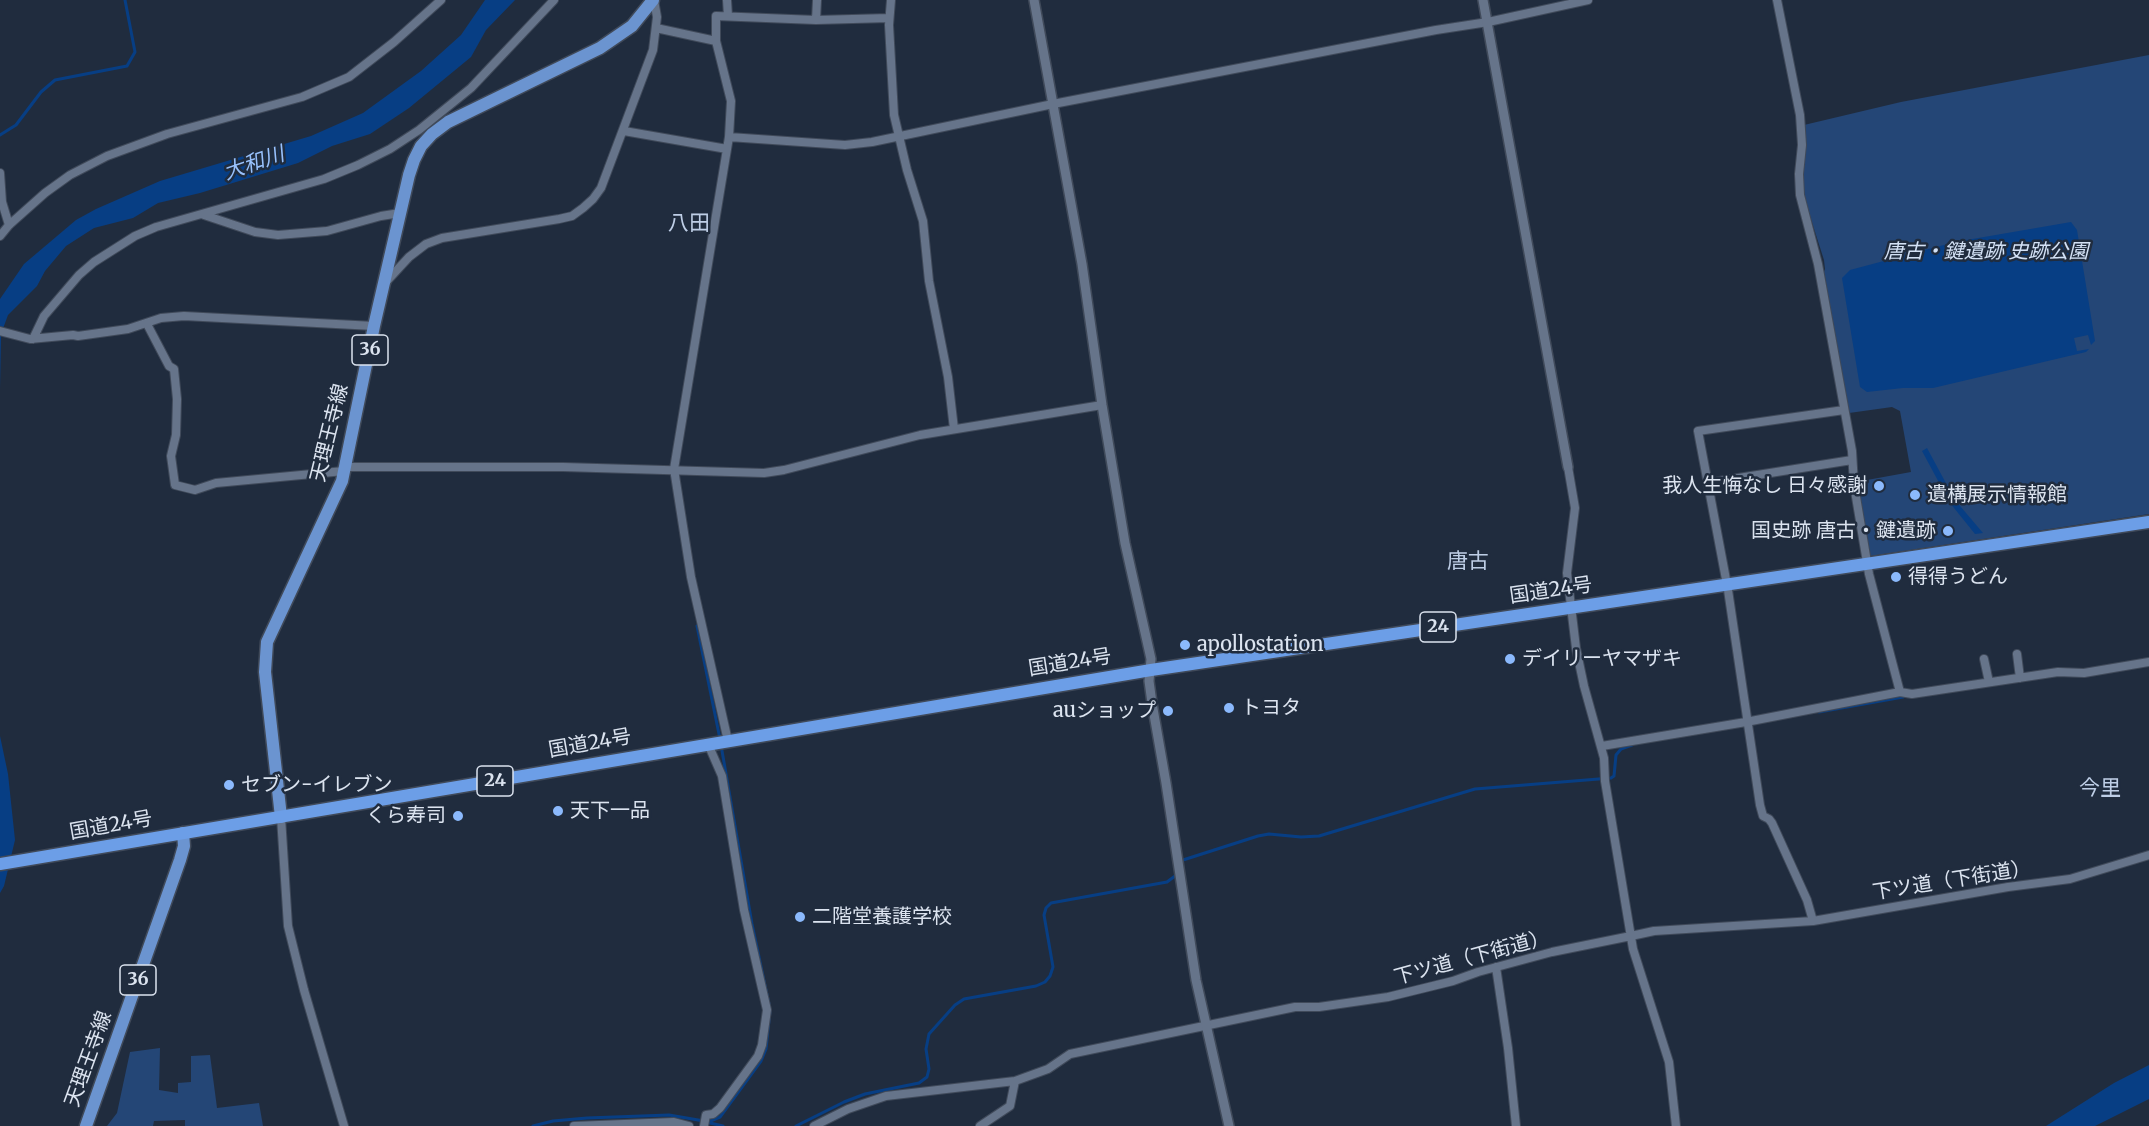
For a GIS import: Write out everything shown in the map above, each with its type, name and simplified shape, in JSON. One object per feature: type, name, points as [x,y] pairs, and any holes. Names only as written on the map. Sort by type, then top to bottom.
[{"type":"highway","name":"国道24号","points":[[0,864],[1151,670],[2149,522]]},
{"type":"main road","name":"天理王寺線","points":[[281,817],[265,672],[267,642],[342,482],[374,326],[414,160],[421,146],[448,122],[600,48],[632,26],[653,0]]},
{"type":"main road","name":"天理王寺線","points":[[86,1126],[180,860],[184,846],[183,833]]},
{"type":"street","points":[[0,236],[45,193],[70,175],[106,156],[167,134],[302,97],[349,77],[394,42],[441,0]]},
{"type":"street","points":[[32,339],[44,316],[79,275],[94,262],[135,236],[156,226],[324,179],[390,149],[419,130],[471,88],[554,0]]},
{"type":"street","points":[[384,284],[409,257],[426,244],[442,238],[559,219],[572,216],[584,208],[601,188],[653,50],[657,8],[653,0]]},
{"type":"street","points":[[727,0],[728,16]]},
{"type":"street","points":[[816,21],[817,0]]},
{"type":"street","points":[[891,0],[889,18],[892,100],[898,137],[923,221],[929,281],[948,377],[954,429]]},
{"type":"street","points":[[1034,0],[1090,311],[1102,405],[1125,543],[1149,650],[1152,703],[1196,980],[1204,1026],[1228,1126]]},
{"type":"street","points":[[1483,0],[1575,508],[1567,573],[1570,608],[1584,686],[1598,740],[1602,746],[1630,936],[1669,1062],[1676,1126]]},
{"type":"street","points":[[729,137],[858,144],[1053,104],[1488,22],[1588,0]]},
{"type":"street","points":[[1777,0],[1800,115],[1802,144],[1799,174],[1800,195],[1815,244],[1868,565],[1899,692]]},
{"type":"street","points":[[728,741],[691,577],[674,469],[729,137],[731,101],[716,41],[716,16],[816,21],[889,18]]},
{"type":"street","points":[[656,28],[716,41]]},
{"type":"street","points":[[624,131],[727,149]]},
{"type":"street","points":[[0,173],[2,202],[9,225]]},
{"type":"street","points":[[204,214],[255,232],[278,235],[327,231],[400,213]]},
{"type":"street","points":[[0,331],[32,339],[88,335],[128,329],[161,318],[184,315],[374,326]]},
{"type":"street","points":[[147,324],[169,366],[174,369],[177,399],[176,435],[171,456],[175,485],[195,490],[216,483],[345,469],[674,469],[774,472],[902,439],[1102,405]]},
{"type":"street","points":[[1812,921],[1807,900],[1772,823],[1763,816],[1726,584],[1698,431],[1844,410]]},
{"type":"street","points":[[1707,483],[1852,460]]},
{"type":"street","points":[[2017,654],[2020,678]]},
{"type":"street","points":[[1984,659],[1989,682]]},
{"type":"street","points":[[1602,746],[1747,725],[1899,692],[1912,694],[2070,671],[2084,673],[2149,663]]},
{"type":"street","points":[[704,1126],[706,1115],[713,1114],[720,1108],[754,1064],[762,1046],[767,1010],[745,917],[722,776],[708,744]]},
{"type":"street","points":[[281,817],[288,926],[304,990],[344,1126]]},
{"type":"street","name":"下ツ道（下街道）","points":[[814,1126],[848,1108],[886,1096],[1015,1081],[1048,1069],[1070,1054],[1295,1007],[1319,1007],[1388,998],[1552,952],[1654,931],[1812,921],[2008,887],[2070,879],[2149,855]]},
{"type":"street","points":[[1496,967],[1516,1126]]},
{"type":"street","points":[[980,1126],[1010,1106],[1015,1081]]},
{"type":"street","points":[[574,1126],[625,1126],[674,1122],[689,1126]]},
{"type":"green space","name":"唐古・鍵遺跡 史跡公園","points":[[2149,55],[2149,514],[1870,556],[1856,482],[1911,472],[1900,411],[1892,407],[1849,413],[1824,272],[1824,260],[1803,194],[1804,125],[1901,102]]},
{"type":"green space","points":[[160,1048],[159,1090],[178,1093],[178,1083],[191,1082],[191,1056],[210,1055],[217,1108],[259,1103],[263,1126],[185,1126],[185,1120],[154,1121],[153,1126],[107,1126],[117,1113],[130,1052]]},
{"type":"water","name":"大和川","points":[[485,0],[515,0],[486,30],[471,57],[409,108],[370,134],[332,146],[298,163],[200,193],[158,203],[133,218],[94,228],[66,246],[45,271],[37,286],[8,315],[1,334],[0,389],[0,299],[24,264],[76,220],[160,181],[311,136],[363,113],[421,71],[461,35]]},
{"type":"water","points":[[2071,222],[2077,230],[2095,341],[2091,345],[2088,335],[2074,338],[2077,351],[2089,349],[2086,352],[1933,388],[1903,388],[1867,392],[1860,387],[1842,278],[1850,270],[1955,242]]},
{"type":"water","points":[[1927,448],[1955,500],[1983,533],[1975,534],[1950,503],[1922,451]]},
{"type":"water","points":[[0,736],[8,774],[15,840],[4,886],[0,893]]},
{"type":"water","points":[[2149,1065],[2149,1099],[2095,1126],[2046,1126],[2114,1083]]},
{"type":"waterway","points":[[0,135],[16,125],[41,92],[55,80],[127,66],[135,52],[125,0]]},
{"type":"waterway","points":[[697,626],[720,739]]},
{"type":"waterway","points":[[1819,712],[1903,697]]},
{"type":"waterway","points":[[721,745],[752,924],[769,1004]]},
{"type":"waterway","points":[[1183,860],[1269,834],[1319,836],[1475,789],[1611,778],[1614,776],[1616,755],[1621,749],[1632,745]]},
{"type":"waterway","points":[[796,1126],[865,1094],[919,1083],[927,1077],[929,1069],[926,1049],[929,1034],[955,1005],[964,999],[1036,986],[1045,982],[1053,967],[1044,915],[1051,903],[1167,882],[1175,876]]},
{"type":"waterway","points":[[708,1122],[720,1117],[761,1061],[766,1049],[770,1011]]},
{"type":"waterway","points":[[533,1126],[553,1121],[587,1118],[669,1115],[704,1121]]},
{"type":"waterway","points":[[710,1123],[723,1126]]},
{"type":"place","name":"我人生悔なし 日々感謝","points":[[1879,486]]},
{"type":"place","name":"遺構展示情報館","points":[[1915,495]]},
{"type":"place","name":"国史跡 唐古・鍵遺跡","points":[[1948,531]]},
{"type":"place","name":"得得うどん","points":[[1896,577]]},
{"type":"place","name":"apollostation","points":[[1185,645]]},
{"type":"place","name":"デイリーヤマザキ","points":[[1510,659]]},
{"type":"place","name":"トヨタ","points":[[1229,708]]},
{"type":"place","name":"auショップ","points":[[1168,711]]},
{"type":"place","name":"セブン-イレブン","points":[[229,785]]},
{"type":"place","name":"天下一品","points":[[558,811]]},
{"type":"place","name":"くら寿司","points":[[458,816]]},
{"type":"place","name":"二階堂養護学校","points":[[800,917]]},
{"type":"district","name":"八田","points":[[689,224]]},
{"type":"district","name":"唐古","points":[[1468,562]]},
{"type":"district","name":"今里","points":[[2100,789]]}]
